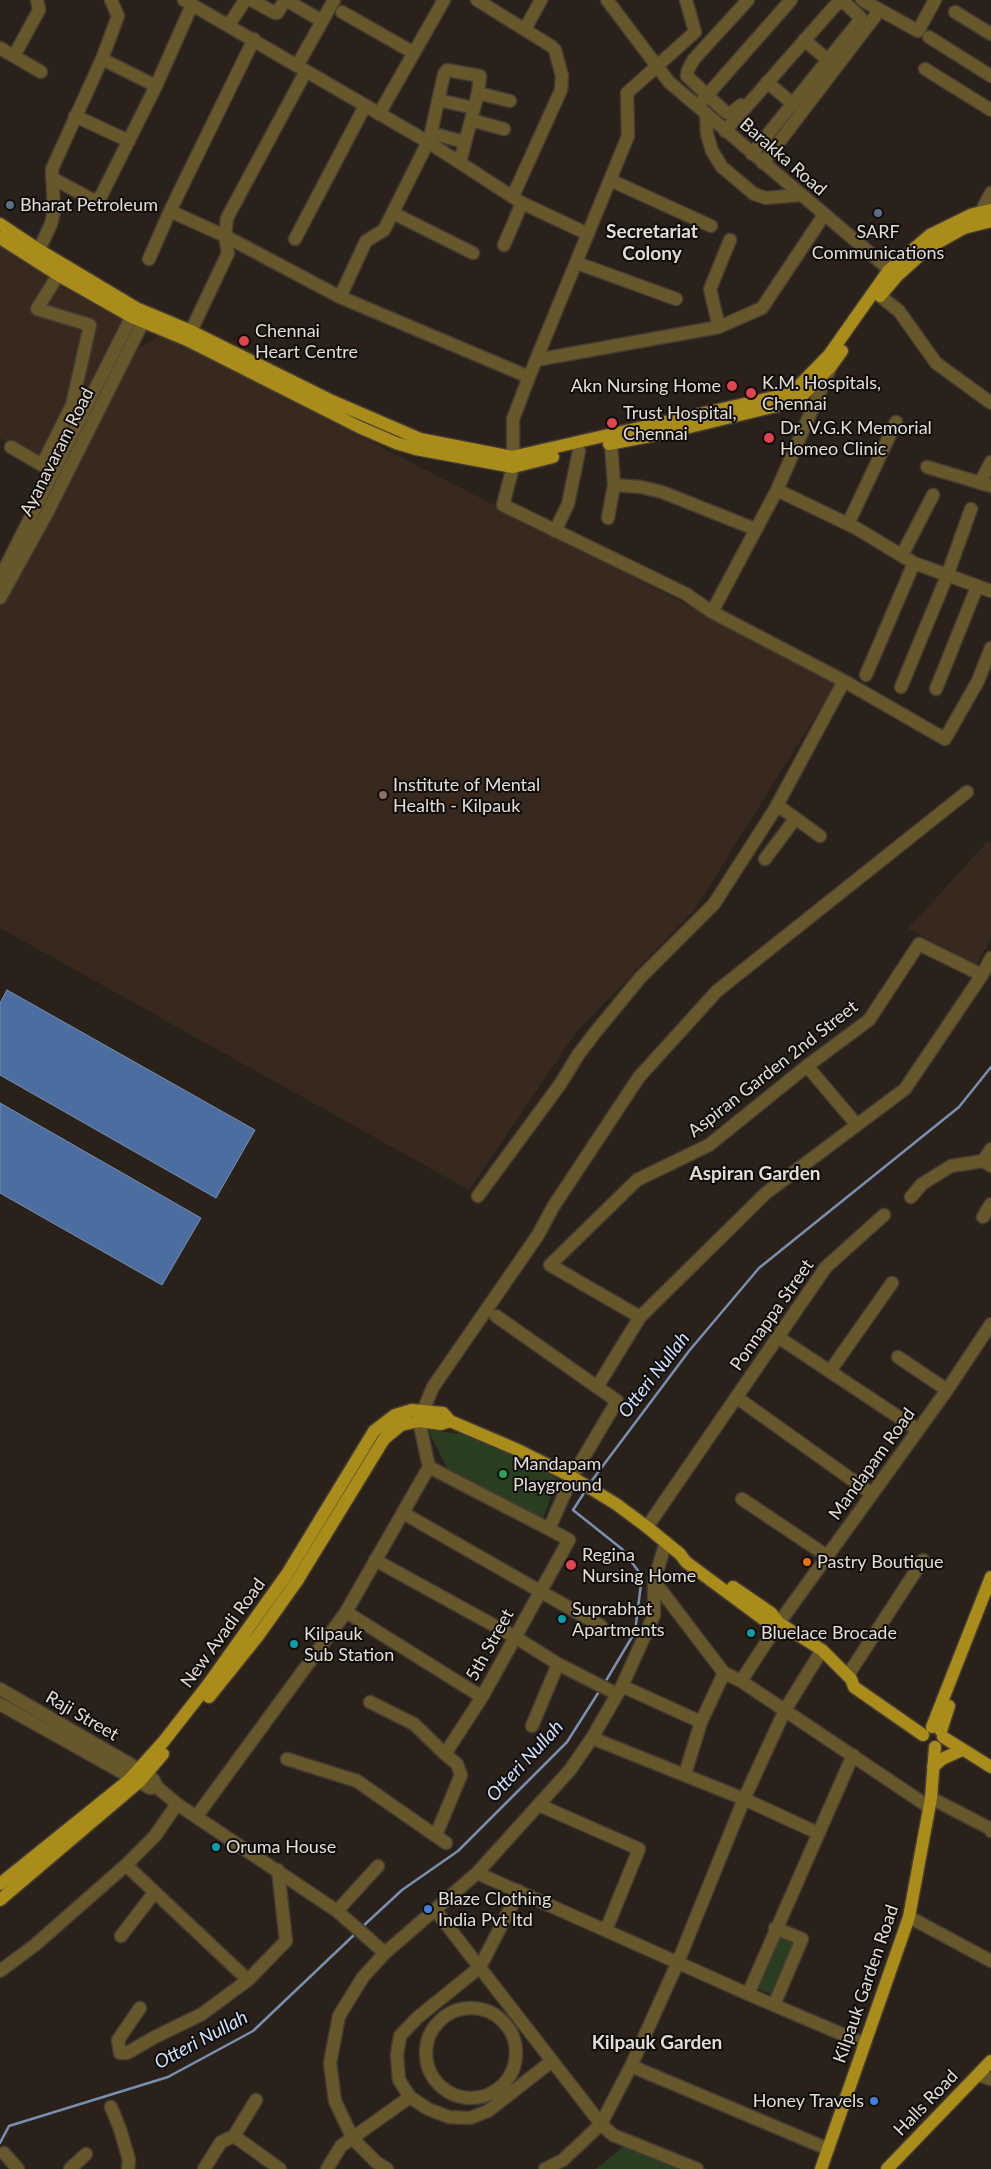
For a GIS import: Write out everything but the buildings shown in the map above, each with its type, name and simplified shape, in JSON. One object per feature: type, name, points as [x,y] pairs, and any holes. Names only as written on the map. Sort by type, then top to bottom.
[{"type":"main road","points":[[0,224],[140,315],[192,331],[332,401],[420,439],[512,462],[792,393],[829,355],[893,273],[930,235],[973,214],[986,211]]},
{"type":"main road","points":[[0,238],[58,275],[359,427],[416,450],[512,462],[661,434],[797,401],[831,366],[880,296],[893,273],[928,248],[964,228],[991,221]]},
{"type":"main road","name":"New Avadi Road","points":[[2,1892],[139,1776],[258,1636],[297,1581],[384,1439],[401,1425],[422,1415],[441,1424],[450,1421],[518,1450],[577,1480],[647,1527],[680,1554],[686,1562],[767,1622],[779,1623],[822,1650],[849,1677],[854,1687],[934,1736],[991,1767]]},
{"type":"main road","name":"Kilpauk Garden Road","points":[[822,2169],[909,1917],[930,1802],[934,1736],[989,1597],[991,1576]]},
{"type":"main road","points":[[933,1767],[942,1759],[962,1750]]},
{"type":"main road","name":"Halls Road","points":[[887,2169],[991,2061]]},
{"type":"street","points":[[14,56],[39,10],[36,0]]},
{"type":"street","points":[[39,250],[51,224],[54,211],[52,169],[102,59],[118,16],[111,0]]},
{"type":"street","points":[[226,24],[237,0]]},
{"type":"street","points":[[226,24],[245,0]]},
{"type":"street","points":[[251,0],[275,14],[286,0],[322,22]]},
{"type":"street","points":[[192,331],[228,253],[225,236],[226,218],[334,0]]},
{"type":"street","points":[[379,114],[444,0]]},
{"type":"street","points":[[477,0],[555,50],[562,83],[561,90],[518,199],[504,245]]},
{"type":"street","points":[[525,29],[541,0]]},
{"type":"street","name":"Barakka Road","points":[[607,0],[669,82],[893,273]]},
{"type":"street","points":[[686,0],[695,32],[627,93],[628,136],[513,419],[512,462],[503,506],[664,582],[712,612],[844,681],[945,739],[978,681],[991,648]]},
{"type":"street","points":[[748,0],[694,59],[687,76],[706,96],[730,114],[738,108],[827,6],[829,0]]},
{"type":"street","points":[[791,0],[706,96],[701,110],[712,151],[722,168],[754,194],[766,198],[800,194]]},
{"type":"street","points":[[862,0],[918,31],[935,0]]},
{"type":"street","points":[[52,178],[93,200],[101,196],[156,86],[188,2],[428,142],[518,199],[588,234]]},
{"type":"street","points":[[725,131],[838,3],[845,3],[860,17],[860,20],[752,154]]},
{"type":"street","points":[[763,163],[879,11]]},
{"type":"street","points":[[342,12],[414,53]]},
{"type":"street","points":[[955,12],[991,34]]},
{"type":"street","points":[[929,37],[991,76]]},
{"type":"street","points":[[149,259],[170,211],[254,39]]},
{"type":"street","points":[[804,40],[828,60]]},
{"type":"street","points":[[0,48],[41,72]]},
{"type":"street","points":[[102,59],[156,86]]},
{"type":"street","points":[[925,69],[991,110]]},
{"type":"street","points":[[460,162],[478,93],[480,76],[450,70],[444,74],[430,133],[464,142]]},
{"type":"street","points":[[767,82],[793,104]]},
{"type":"street","points":[[478,93],[510,101]]},
{"type":"street","points":[[438,100],[504,129]]},
{"type":"street","points":[[295,239],[365,106]]},
{"type":"street","points":[[75,116],[129,141]]},
{"type":"street","points":[[340,297],[366,241],[384,230],[428,142]]},
{"type":"street","points":[[610,180],[711,226]]},
{"type":"street","points":[[986,211],[991,193]]},
{"type":"street","points":[[170,211],[225,236],[340,297],[529,377]]},
{"type":"street","points":[[393,214],[473,253]]},
{"type":"street","points":[[536,360],[719,327],[762,308],[824,215]]},
{"type":"street","points":[[719,327],[710,289],[730,240]]},
{"type":"street","points":[[577,263],[676,299]]},
{"type":"street","points":[[11,448],[42,465],[72,405],[90,325],[38,309],[58,275]]},
{"type":"street","points":[[880,296],[898,310],[936,363],[991,403]]},
{"type":"street","name":"Ayanavaram Road","points":[[0,578],[140,315]]},
{"type":"street","name":"Ayanavaram Road","points":[[0,598],[46,513],[140,315]]},
{"type":"street","points":[[712,612],[777,490],[831,366]]},
{"type":"street","points":[[848,524],[896,422]]},
{"type":"street","points":[[608,518],[614,485],[611,444]]},
{"type":"street","points":[[555,531],[568,504],[578,450]]},
{"type":"street","points":[[927,467],[986,484],[991,462]]},
{"type":"street","points":[[614,485],[641,487],[662,492],[755,529]]},
{"type":"street","points":[[777,490],[848,524],[914,563],[991,591]]},
{"type":"street","points":[[902,555],[933,495]]},
{"type":"street","points":[[901,687],[947,576],[971,509]]},
{"type":"street","points":[[866,675],[914,563]]},
{"type":"street","points":[[936,689],[977,587]]},
{"type":"street","points":[[478,1196],[600,1027],[640,978],[714,904],[777,805],[844,681]]},
{"type":"street","points":[[196,1817],[346,1612],[429,1467],[422,1415],[433,1387],[538,1235],[553,1206],[639,1077],[717,992],[967,792]]},
{"type":"street","points":[[777,805],[820,836]]},
{"type":"street","points":[[765,859],[795,819]]},
{"type":"street","name":"Aspiran Garden 2nd Street","points":[[640,1317],[550,1265],[637,1180],[709,1145],[807,1066],[869,1020],[919,944],[982,975]]},
{"type":"street","points":[[597,1387],[640,1317],[766,1193],[905,1089],[982,975],[991,958]]},
{"type":"street","points":[[807,1066],[857,1125]]},
{"type":"street","points":[[911,1197],[922,1184],[951,1166],[987,1164],[991,1149]]},
{"type":"street","points":[[983,1217],[991,1204]]},
{"type":"street","name":"Ponnappa Street","points":[[647,1527],[826,1267],[884,1215]]},
{"type":"street","points":[[830,1371],[892,1283]]},
{"type":"street","points":[[429,1467],[549,1528],[577,1480],[617,1401],[496,1316]]},
{"type":"street","name":"Mandapam Road","points":[[741,1681],[779,1623],[947,1390],[991,1324]]},
{"type":"street","points":[[778,1337],[918,1430]]},
{"type":"street","points":[[898,1357],[947,1390]]},
{"type":"street","name":"Ponnappa Street","points":[[736,1397],[872,1494]]},
{"type":"street","points":[[742,1499],[828,1556]]},
{"type":"street","points":[[402,1513],[541,1590],[601,1626]]},
{"type":"street","name":"5th Street","points":[[445,1754],[482,1697],[569,1540],[549,1528]]},
{"type":"street","points":[[388,2169],[376,2162],[353,2139],[335,2101],[330,2062],[339,2016],[363,1978],[385,1954],[477,1873],[570,1770],[592,1738],[654,1615],[654,1581],[666,1542]]},
{"type":"street","points":[[375,1560],[515,1637],[558,1664],[597,1684],[701,1722]]},
{"type":"street","points":[[849,1677],[923,1560]]},
{"type":"street","points":[[654,1581],[724,1673],[741,1681],[853,1755],[930,1802],[989,1828],[991,1831]]},
{"type":"street","points":[[346,1612],[482,1697]]},
{"type":"street","points":[[545,2169],[563,2160],[601,2124],[631,2066],[678,1962],[744,1798],[784,1710],[822,1650]]},
{"type":"street","points":[[532,1726],[558,1664]]},
{"type":"street","points":[[685,1774],[701,1722],[724,1673]]},
{"type":"street","name":"Raji Street","points":[[0,1688],[48,1724],[139,1776]]},
{"type":"street","points":[[287,1759],[357,1781],[441,1839],[461,1775],[458,1764],[414,1724],[370,1702]]},
{"type":"street","name":"Raji Street","points":[[0,1704],[48,1724]]},
{"type":"street","points":[[592,1738],[744,1798],[818,1834]]},
{"type":"street","points":[[748,1994],[775,1928],[853,1755]]},
{"type":"street","points":[[139,1776],[153,1779],[157,1787],[196,1817],[337,1911],[385,1954]]},
{"type":"street","points":[[0,1971],[42,1939],[126,1865],[155,1836],[178,1804]]},
{"type":"street","points":[[539,1805],[639,1849],[606,1930]]},
{"type":"street","points":[[126,1865],[248,1980]]},
{"type":"street","points":[[337,1911],[378,1866]]},
{"type":"street","points":[[140,2008],[118,2040],[120,2053],[127,2054],[154,2037],[202,2014],[248,1980],[286,1941],[278,1870]]},
{"type":"street","points":[[477,1873],[865,2044]]},
{"type":"street","points":[[518,1892],[480,1967],[417,2018],[400,2036],[397,2055],[399,2080],[410,2097],[428,2109],[449,2117],[470,2118],[488,2111],[552,2061]]},
{"type":"street","points":[[121,1936],[154,1893]]},
{"type":"street","points":[[436,1911],[601,2124],[613,2135],[698,2169]]},
{"type":"street","points":[[909,1917],[991,1961]]},
{"type":"street","points":[[774,2005],[802,1939],[775,1928]]},
{"type":"street","points":[[481,2008],[494,2014],[505,2023],[513,2037],[516,2052],[514,2067],[506,2080],[495,2091],[481,2097],[466,2098],[451,2094],[438,2084],[430,2072],[426,2057],[429,2036],[441,2018],[453,2011],[481,2008]]},
{"type":"street","points":[[505,2023],[517,2015]]},
{"type":"street","points":[[631,2066],[828,2150]]},
{"type":"street","points":[[978,2074],[991,2078]]},
{"type":"street","points":[[327,2169],[341,2146],[410,2097]]},
{"type":"street","points":[[204,2169],[221,2142],[234,2136],[256,2100]]},
{"type":"street","points":[[111,2107],[120,2129],[128,2160],[128,2169]]},
{"type":"street","points":[[234,2136],[280,2169]]},
{"type":"street","points":[[4,2153],[18,2169]]},
{"type":"street","points":[[70,2169],[86,2154]]},
{"type":"shaded area","points":[[0,244],[127,321],[50,468],[0,438]]},
{"type":"shaded area","name":"Institute of Mental Health - Kilpauk","points":[[162,334],[837,682],[695,909],[575,1034],[469,1190],[0,928],[0,599],[131,353]]},
{"type":"shaded area","points":[[988,841],[991,843],[991,939],[977,964],[908,929]]},
{"type":"green space","name":"Mandapam Playground","points":[[428,1430],[468,1435],[558,1476],[543,1519],[449,1472]]},
{"type":"green space","points":[[778,1933],[796,1941],[773,1995],[755,1988]]},
{"type":"green space","points":[[636,2136],[706,2169],[596,2169]]},
{"type":"water","points":[[7,990],[255,1130],[216,1198],[0,1075],[0,1003]]},
{"type":"water","points":[[0,1103],[201,1218],[162,1285],[0,1193]]},
{"type":"waterway","name":"Otteri Nullah","points":[[590,1483],[689,1351],[759,1268],[959,1107],[991,1067]]},
{"type":"waterway","name":"Otteri Nullah","points":[[586,1490],[573,1510],[622,1549],[642,1576],[635,1632],[604,1684]]},
{"type":"waterway","name":"Otteri Nullah","points":[[361,1928],[402,1890],[458,1851],[567,1742],[600,1690]]},
{"type":"waterway","name":"Otteri Nullah","points":[[0,2143],[9,2126],[168,2077],[253,2031],[355,1934]]},
{"type":"place","name":"Bharat Petroleum","points":[[10,205]]},
{"type":"place","name":"SARF Communications","points":[[878,213]]},
{"type":"place","name":"Chennai Heart Centre","points":[[244,341]]},
{"type":"place","name":"Akn Nursing Home","points":[[732,386]]},
{"type":"place","name":"K.M. Hospitals, Chennai","points":[[751,393]]},
{"type":"place","name":"Trust Hospital, Chennai","points":[[612,423]]},
{"type":"place","name":"Dr. V.G.K Memorial Homeo Clinic","points":[[769,438]]},
{"type":"place","name":"Institute of Mental Health - Kilpauk","points":[[383,795]]},
{"type":"place","name":"Mandapam Playground","points":[[503,1474]]},
{"type":"place","name":"Pastry Boutique","points":[[807,1562]]},
{"type":"place","name":"Regina Nursing Home","points":[[571,1565]]},
{"type":"place","name":"Suprabhat Apartments","points":[[562,1619]]},
{"type":"place","name":"Bluelace Brocade","points":[[751,1633]]},
{"type":"place","name":"Kilpauk Sub Station","points":[[294,1644]]},
{"type":"place","name":"Oruma House","points":[[216,1847]]},
{"type":"place","name":"Blaze Clothing India Pvt ltd","points":[[428,1909]]},
{"type":"place","name":"Honey Travels","points":[[874,2101]]},
{"type":"district","name":"Secretariat Colony","points":[[652,243]]},
{"type":"district","name":"Aspiran Garden","points":[[755,1174]]},
{"type":"district","name":"Kilpauk Garden","points":[[657,2043]]}]
